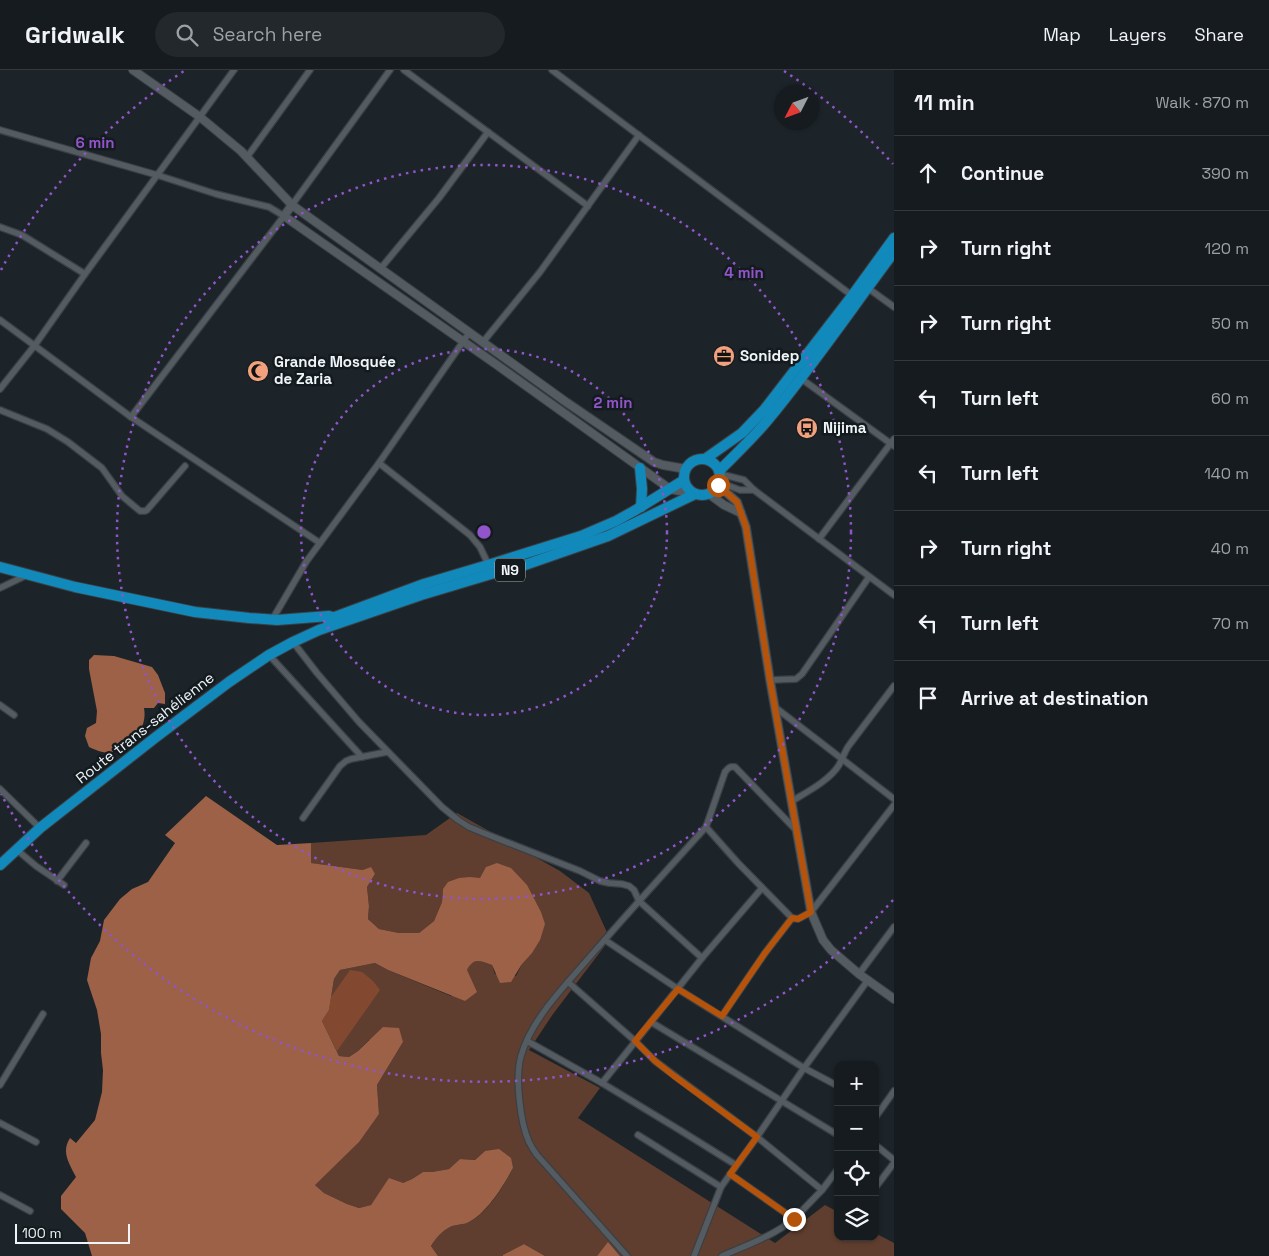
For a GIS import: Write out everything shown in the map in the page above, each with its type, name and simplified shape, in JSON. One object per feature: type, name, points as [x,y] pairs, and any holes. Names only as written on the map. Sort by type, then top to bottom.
[{"type":"highway","points":[[709,494],[716,489],[719,478],[757,432],[855,298],[894,238]]},
{"type":"highway","points":[[864,285],[894,252]]},
{"type":"highway","points":[[695,494],[688,489],[684,480],[686,469],[694,461],[705,459],[729,443],[754,421],[797,375]]},
{"type":"highway","points":[[705,459],[713,463],[719,478]]},
{"type":"highway","points":[[640,468],[641,508]]},
{"type":"highway","name":"Route trans-sahélienne","points":[[0,865],[40,828],[229,682],[269,655],[339,620],[421,595],[581,536],[641,508],[684,480]]},
{"type":"highway","name":"Route trans-sahélienne","points":[[490,570],[519,568],[608,536],[695,494],[709,494]]},
{"type":"highway","name":"Route trans-sahélienne","points":[[0,567],[75,587],[195,612],[272,620],[325,617],[339,620]]},
{"type":"street","points":[[133,70],[200,117],[247,157],[292,205],[469,333],[654,462],[686,469]]},
{"type":"street","points":[[0,389],[35,345],[234,70]]},
{"type":"street","points":[[247,157],[310,70]]},
{"type":"street","points":[[131,417],[284,216],[390,70]]},
{"type":"street","points":[[404,70],[588,206]]},
{"type":"street","points":[[552,70],[855,298]]},
{"type":"street","points":[[0,130],[216,194],[269,207],[670,489],[695,494]]},
{"type":"street","points":[[381,268],[439,198],[488,132]]},
{"type":"street","points":[[483,342],[540,272],[639,135]]},
{"type":"street","points":[[0,227],[22,235],[85,274]]},
{"type":"street","points":[[864,285],[894,307]]},
{"type":"street","points":[[0,320],[131,417],[320,542]]},
{"type":"street","points":[[272,620],[306,562],[379,464],[469,333]]},
{"type":"street","points":[[797,375],[893,443],[819,539]]},
{"type":"street","points":[[0,410],[47,429],[68,442],[102,468],[122,496],[140,512],[147,510],[185,466]]},
{"type":"street","points":[[379,464],[470,535],[480,547],[490,570]]},
{"type":"street","points":[[719,478],[740,490],[754,490]]},
{"type":"street","points":[[719,478],[744,480],[754,490],[894,594]]},
{"type":"street","points":[[719,478],[737,502],[746,527],[770,680],[811,912],[823,940],[831,950],[859,974],[894,999]]},
{"type":"street","points":[[709,494],[724,505],[741,513]]},
{"type":"street","points":[[0,588],[28,574]]},
{"type":"street","points":[[770,680],[796,679],[802,674],[869,577]]},
{"type":"street","points":[[293,642],[340,701],[442,807],[469,827],[580,871],[600,881],[629,886],[634,890],[639,901],[702,958]]},
{"type":"street","points":[[269,655],[362,757]]},
{"type":"street","points":[[792,801],[826,779],[839,765],[850,744],[894,686]]},
{"type":"street","points":[[0,705],[14,715]]},
{"type":"street","points":[[776,708],[894,799]]},
{"type":"street","points":[[303,818],[340,766],[346,761],[387,752]]},
{"type":"street","points":[[627,1256],[537,1155],[529,1143],[523,1121],[518,1082],[521,1056],[541,1014],[706,827],[725,772],[732,766],[796,830]]},
{"type":"street","points":[[0,789],[40,828]]},
{"type":"street","points":[[706,827],[762,888],[792,918],[798,919],[811,912],[894,805]]},
{"type":"street","points":[[57,881],[86,843]]},
{"type":"street","points":[[17,850],[64,885]]},
{"type":"street","points":[[602,1083],[702,958],[762,888]]},
{"type":"street","points":[[722,1016],[765,953],[792,918]]},
{"type":"street","points":[[859,974],[894,927]]},
{"type":"street","points":[[605,940],[678,989],[804,1068],[834,1084]]},
{"type":"street","points":[[694,1256],[721,1187],[868,980]]},
{"type":"street","points":[[568,982],[655,1061],[757,1137],[822,1190]]},
{"type":"street","points":[[1,1081],[43,1014]]},
{"type":"street","points":[[651,1022],[834,1133]]},
{"type":"street","points":[[527,1041],[602,1083],[736,1165]]},
{"type":"street","points":[[879,1113],[894,1091]]},
{"type":"street","points":[[0,1123],[36,1142]]},
{"type":"street","points":[[638,1135],[721,1187]]},
{"type":"street","points":[[879,1148],[894,1162],[879,1183]]},
{"type":"street","points":[[730,1174],[794,1219]]},
{"type":"street","points":[[722,1256],[768,1236],[785,1226],[822,1190],[834,1174]]},
{"type":"street","points":[[0,1195],[30,1212]]},
{"type":"shaded area","points":[[94,655],[114,656],[152,667],[158,675],[165,693],[165,704],[158,703],[154,708],[144,708],[145,716],[137,736],[126,746],[112,752],[103,752],[89,747],[85,736],[87,728],[96,723],[97,711],[89,669],[89,660]]},
{"type":"shaded area","points":[[206,796],[277,845],[311,843],[311,863],[363,870],[371,867],[375,874],[367,887],[368,919],[379,929],[399,933],[419,933],[434,921],[442,902],[443,889],[448,882],[459,878],[480,878],[486,867],[497,863],[511,868],[527,885],[541,912],[545,924],[540,940],[511,982],[500,983],[492,965],[481,961],[472,963],[467,970],[477,992],[465,1001],[375,963],[340,970],[334,979],[329,1010],[322,1021],[339,1056],[349,1057],[383,1027],[399,1028],[403,1042],[377,1085],[379,1114],[359,1142],[315,1185],[324,1193],[359,1208],[371,1205],[389,1178],[403,1183],[423,1172],[449,1169],[460,1159],[475,1160],[485,1151],[499,1149],[511,1158],[513,1168],[500,1190],[482,1212],[467,1223],[450,1227],[435,1240],[431,1246],[438,1256],[92,1256],[85,1233],[61,1209],[61,1196],[76,1177],[67,1158],[67,1143],[70,1138],[76,1143],[95,1120],[102,1092],[101,1034],[97,1010],[87,980],[91,958],[100,941],[104,920],[120,899],[132,889],[148,882],[175,843],[165,835]]},
{"type":"shaded area","points":[[457,813],[560,871],[589,893],[610,939],[553,1014],[529,1050],[600,1088],[578,1118],[775,1243],[825,1205],[834,1210],[834,1241],[879,1241],[879,1235],[894,1243],[894,1256],[620,1256],[608,1243],[597,1256],[545,1256],[524,1244],[503,1256],[438,1256],[431,1246],[437,1238],[450,1227],[467,1223],[483,1212],[500,1190],[513,1168],[485,1151],[475,1160],[460,1159],[449,1169],[423,1172],[379,1194],[371,1205],[359,1208],[324,1193],[314,1184],[379,1114],[377,1085],[403,1042],[369,1040],[349,1057],[339,1056],[322,1021],[329,1010],[334,979],[340,970],[375,963],[451,996],[471,963],[478,960],[492,965],[495,974],[516,976],[522,964],[480,879],[443,889],[442,902],[434,921],[419,933],[399,933],[379,929],[368,919],[367,887],[375,874],[363,870],[310,863],[311,843],[426,835]]},
{"type":"shaded area","points":[[350,970],[362,972],[380,990],[337,1051],[322,1021],[329,1010],[331,997]]},
{"type":"shaded area","points":[[608,1242],[620,1256],[597,1256]]},
{"type":"shaded area","points":[[524,1244],[545,1256],[503,1256],[503,1255]]},
{"type":"place","name":"Sonidep","points":[[724,356]]},
{"type":"place","name":"Grande Mosquée de Zaria","points":[[258,371]]},
{"type":"place","name":"Nijima","points":[[807,428]]},
{"type":"route","points":[[718,485],[737,502],[746,527],[770,680],[811,912],[796,920],[792,918],[765,953],[722,1016],[678,989],[635,1041],[655,1061],[674,1076],[757,1137],[730,1174],[794,1219]]}]
